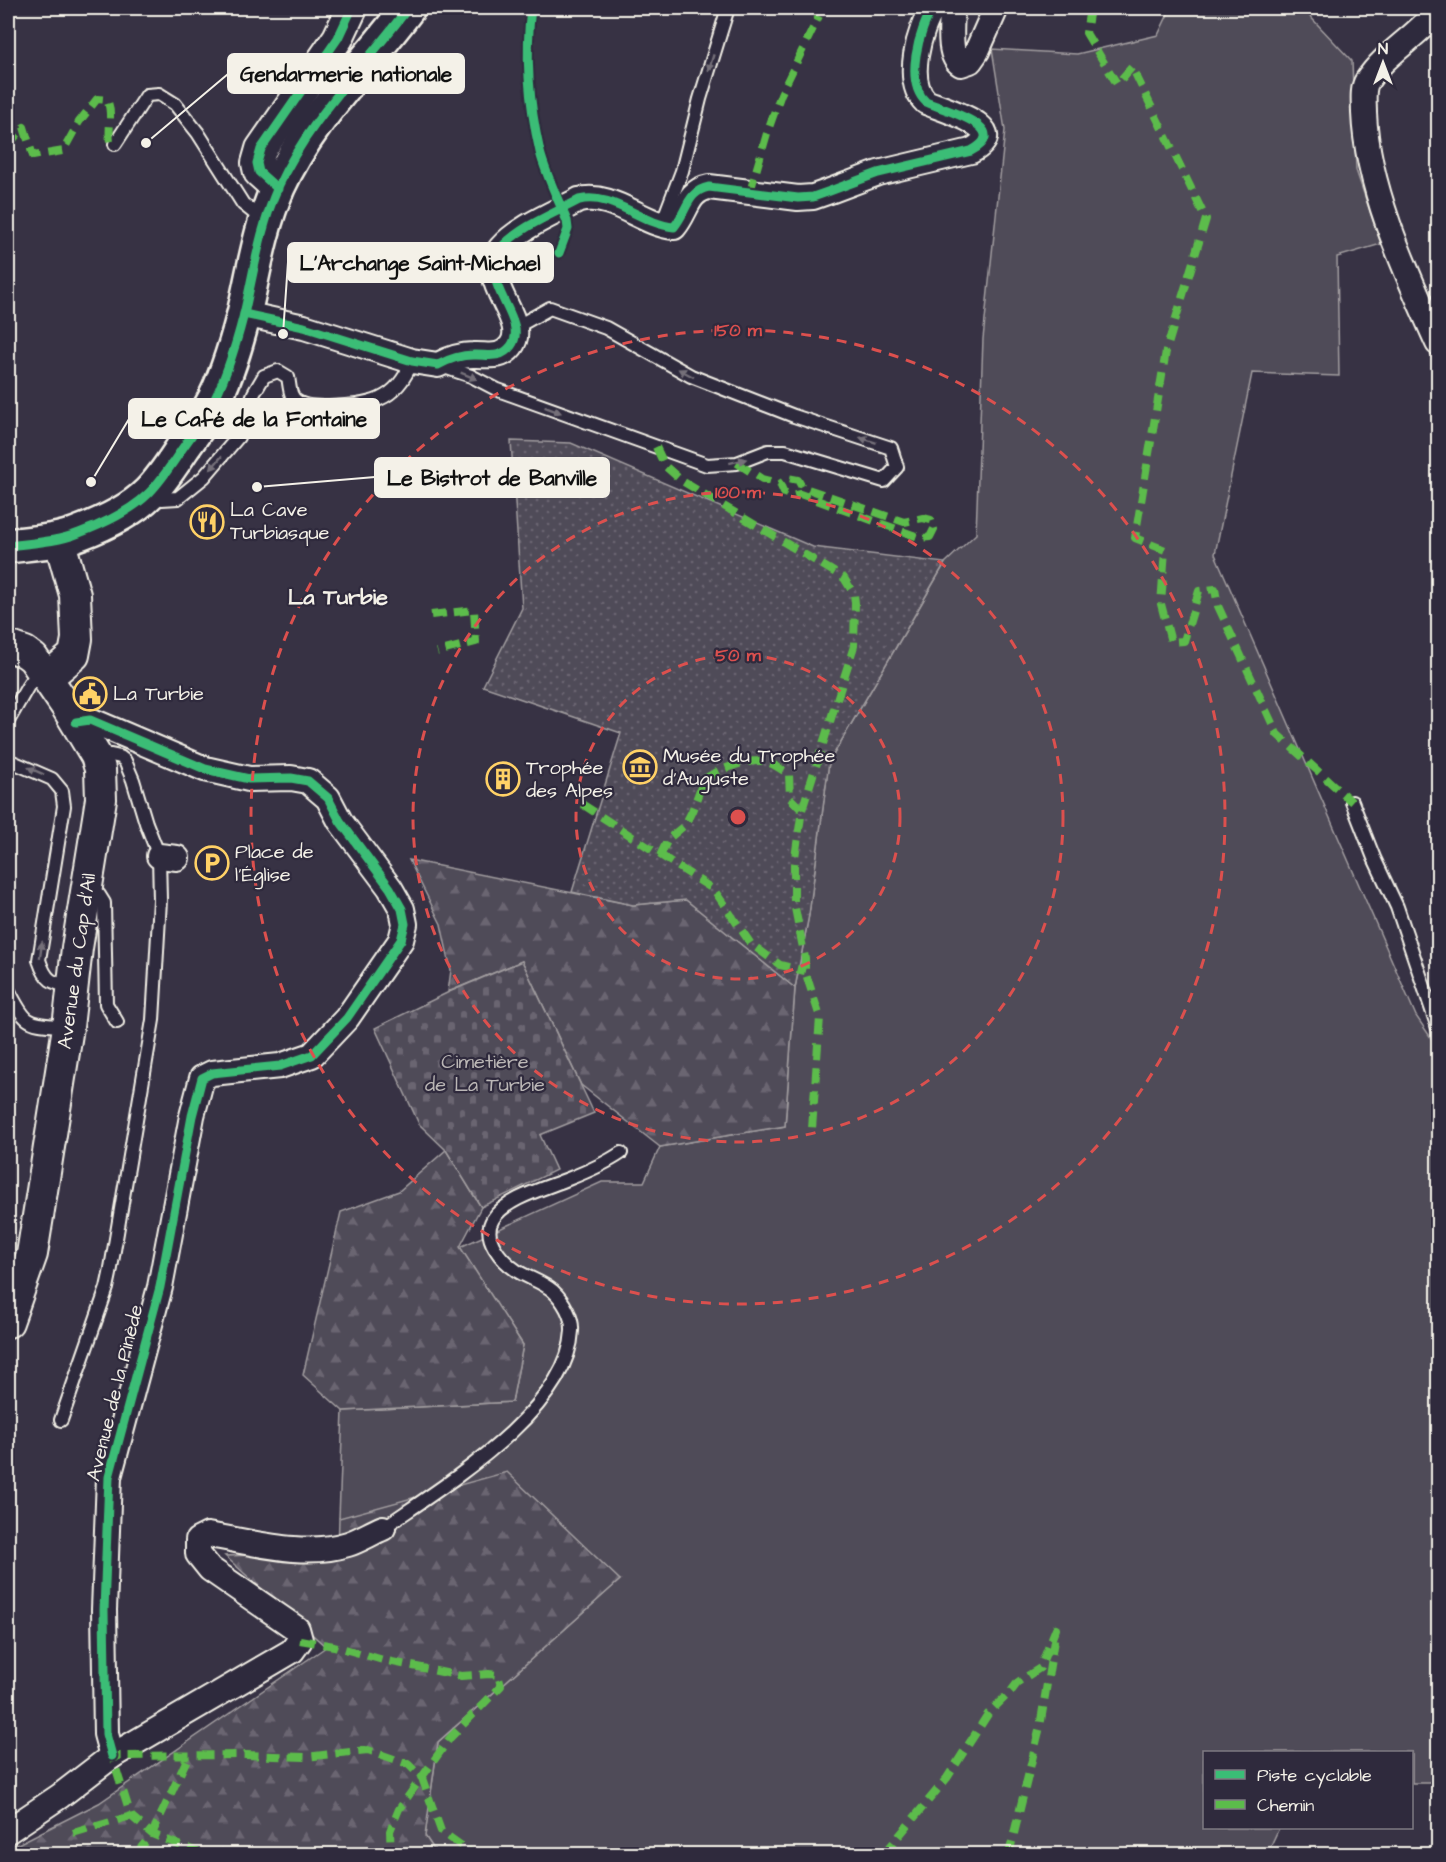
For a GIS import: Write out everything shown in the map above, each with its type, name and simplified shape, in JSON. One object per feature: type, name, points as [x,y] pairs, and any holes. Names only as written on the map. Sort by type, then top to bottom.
[{"type":"main road","points":[[8,546],[59,539],[77,534],[103,524],[129,508],[163,496],[165,475],[211,407],[231,360],[244,314],[257,248],[278,189],[307,136],[408,8]]},
{"type":"street","points":[[278,189],[259,172],[257,163],[261,149],[298,84],[338,38],[352,8]]},
{"type":"street","points":[[244,314],[304,327],[412,361],[438,365],[448,359],[472,355],[497,356],[510,347],[515,338],[516,327],[496,287],[494,265],[499,250],[514,235],[579,200],[591,197],[604,200],[661,226],[674,227],[681,219],[691,195],[702,188],[798,198],[813,197],[878,173],[956,156],[978,148],[986,136],[984,129],[977,123],[926,102],[922,99],[918,87],[914,74],[915,61],[923,28],[933,8]]},
{"type":"street","points":[[952,8],[952,54],[961,64],[970,62],[977,51],[996,8]]},
{"type":"street","points":[[1438,10],[1376,69],[1366,84],[1364,103],[1365,133],[1371,168],[1406,270],[1438,344]]},
{"type":"street","points":[[32,663],[74,655],[77,639],[75,595],[59,539]]},
{"type":"street","name":"Avenue du Cap d'Ail","points":[[8,1322],[32,1254],[69,1027],[77,948],[101,799],[100,769],[96,756],[76,722],[32,663]]},
{"type":"street","name":"Avenue de la Pinède","points":[[76,722],[90,720],[205,769],[249,779],[291,778],[308,781],[328,798],[340,821],[390,888],[402,909],[405,924],[401,940],[347,1018],[312,1055],[280,1066],[212,1073],[202,1078],[192,1116],[160,1287],[109,1477],[104,1610],[106,1734],[112,1756]]},
{"type":"street","points":[[8,1831],[60,1796],[112,1756],[292,1651],[300,1640],[297,1629],[210,1569],[198,1554],[198,1540],[208,1535],[297,1550],[332,1548],[350,1544],[382,1528]]},
{"type":"lane","points":[[661,226],[682,171],[700,99],[728,8]]},
{"type":"lane","points":[[112,148],[147,95],[159,94],[175,104],[198,133],[243,204],[266,223]]},
{"type":"lane","points":[[438,365],[471,376],[498,390],[707,465],[737,463],[768,451],[784,451],[884,481],[897,467],[891,448],[795,416],[691,376],[606,328],[549,308],[516,327]]},
{"type":"lane","points":[[163,496],[204,477],[238,436],[254,393],[264,376],[278,371],[288,377],[291,395],[298,403],[319,407],[363,405],[379,399],[396,388],[407,374],[412,361]]},
{"type":"lane","points":[[8,721],[28,686],[32,663]]},
{"type":"lane","points":[[61,1420],[107,1288],[153,1020],[160,900],[168,857],[146,823],[125,761],[111,755],[96,756]]},
{"type":"lane","points":[[8,760],[52,779],[62,791],[64,806],[39,960],[44,975],[57,984],[74,987]]},
{"type":"lane","points":[[1352,802],[1374,858],[1397,907],[1438,1028]]},
{"type":"lane","points":[[87,885],[99,895],[104,903],[106,1004],[117,1022]]},
{"type":"lane","points":[[8,989],[20,1012],[31,1023],[69,1027]]},
{"type":"lane","points":[[382,1528],[502,1442],[552,1388],[569,1353],[573,1329],[566,1307],[553,1291],[516,1270],[492,1244],[489,1232],[492,1220],[499,1211],[518,1199],[612,1160],[621,1153]]},
{"type":"green space","points":[[1171,8],[1302,8],[1352,61],[1356,170],[1381,244],[1337,257],[1339,376],[1252,373],[1215,554],[1416,1016],[1438,1048],[1438,1783],[1413,1783],[1413,1751],[1203,1751],[1203,1829],[1279,1829],[1267,1854],[437,1854],[425,1836],[438,1742],[620,1580],[339,1518],[343,1411],[512,1402],[523,1345],[460,1247],[602,1182],[644,1182],[660,1147],[785,1126],[795,988],[809,915],[829,762],[945,563],[976,534],[983,339],[1005,130],[992,49],[1077,54],[1158,35]]},
{"type":"green space","points":[[511,441],[571,443],[813,547],[945,563],[829,762],[809,915],[795,988],[686,900],[633,905],[572,892],[621,733],[483,686],[522,608]]},
{"type":"green space","points":[[409,860],[633,905],[686,900],[795,988],[785,1126],[660,1147],[581,1085],[522,961],[448,992],[451,970],[441,924]]},
{"type":"green space","name":"Cimetière de La Turbie","points":[[522,961],[594,1113],[540,1135],[556,1170],[481,1207],[446,1150],[419,1124],[375,1028],[449,992]]},
{"type":"green space","points":[[446,1150],[481,1207],[460,1247],[523,1345],[512,1402],[343,1411],[303,1375],[341,1212],[399,1191]]},
{"type":"green space","points":[[507,1472],[620,1580],[438,1742],[425,1836],[437,1854],[8,1854],[8,1849],[99,1803],[326,1647],[225,1556],[338,1552],[339,1518]]},
{"type":"marked path","points":[[1090,8],[1086,33],[1117,84],[1132,67],[1206,219],[1166,351],[1135,538],[1165,550],[1161,604],[1171,642],[1184,641],[1199,591],[1215,589],[1218,606],[1277,734],[1352,802]]},
{"type":"marked path","points":[[750,192],[781,94],[819,16]]},
{"type":"marked path","points":[[8,145],[24,127],[33,156],[63,151],[79,122],[97,99],[107,100],[110,110],[110,142],[115,144]]},
{"type":"marked path","points":[[656,447],[665,466],[682,481],[844,578],[854,594],[854,646],[802,810],[794,864],[794,903],[805,958],[805,971],[820,1017],[812,1129]]},
{"type":"marked path","points":[[737,463],[762,479],[780,484],[784,493],[792,496],[800,494],[921,538],[930,537],[934,529],[931,520],[923,518],[904,522],[802,487],[798,480],[788,478],[780,484]]},
{"type":"marked path","points":[[431,615],[474,610],[476,642],[437,652]]},
{"type":"marked path","points":[[660,856],[668,839],[685,825],[704,779],[730,767],[751,761],[762,761],[778,767],[789,774],[790,798],[802,810]]},
{"type":"marked path","points":[[582,804],[714,890],[751,944],[780,965],[805,971]]},
{"type":"marked path","points":[[884,1854],[947,1778],[988,1714],[1018,1682],[1040,1668],[1056,1628],[1040,1727],[1009,1854]]},
{"type":"marked path","points":[[300,1640],[461,1676],[498,1675],[501,1686],[450,1738],[399,1809],[390,1831],[391,1854]]},
{"type":"marked path","points":[[202,1854],[152,1834],[131,1816],[112,1756],[305,1757],[368,1750],[408,1764],[422,1778],[441,1831],[473,1854]]},
{"type":"marked path","points":[[136,1854],[152,1834],[189,1755]]},
{"type":"marked path","points":[[73,1833],[131,1816]]},
{"type":"cycle path","points":[[278,189],[259,172],[257,163],[261,149],[338,38],[352,8]]},
{"type":"cycle path","points":[[8,546],[62,538],[98,525],[134,506],[163,477],[207,413],[221,386],[241,326],[266,218],[291,162],[321,116],[408,8]]},
{"type":"cycle path","points":[[531,8],[528,62],[536,134],[543,161],[567,221],[568,229],[559,253]]},
{"type":"cycle path","points":[[244,314],[304,327],[412,361],[438,365],[464,356],[498,355],[511,346],[515,336],[514,324],[494,273],[494,260],[501,248],[517,233],[579,200],[604,200],[662,225],[674,227],[692,197],[702,189],[709,187],[798,198],[813,197],[878,173],[971,151],[982,143],[985,135],[981,127],[960,115],[926,102],[919,93],[916,82],[916,55],[923,29],[933,8]]},
{"type":"cycle path","points":[[76,722],[90,720],[205,769],[249,779],[291,778],[308,781],[328,798],[340,821],[390,888],[402,909],[405,924],[401,940],[347,1018],[312,1055],[280,1066],[212,1073],[202,1078],[192,1116],[160,1287],[109,1477],[104,1610],[106,1734],[112,1756]]},
{"type":"place","name":"Gendarmerie nationale","points":[[146,143]]},
{"type":"place","name":"L'Archange Saint-Michael","points":[[283,334]]},
{"type":"place","name":"Le Café de la Fontaine","points":[[91,482]]},
{"type":"place","name":"Le Bistrot de Banville","points":[[257,487]]},
{"type":"place","name":"La Cave Turbiasque","points":[[207,522]]},
{"type":"place","name":"La Turbie","points":[[90,694]]},
{"type":"place","name":"Musée du Trophée d'Auguste","points":[[640,767]]},
{"type":"place","name":"Trophée des Alpes","points":[[503,779]]},
{"type":"place","name":"Place de l'Église","points":[[212,863]]},
{"type":"district","name":"La Turbie","points":[[338,597]]}]
